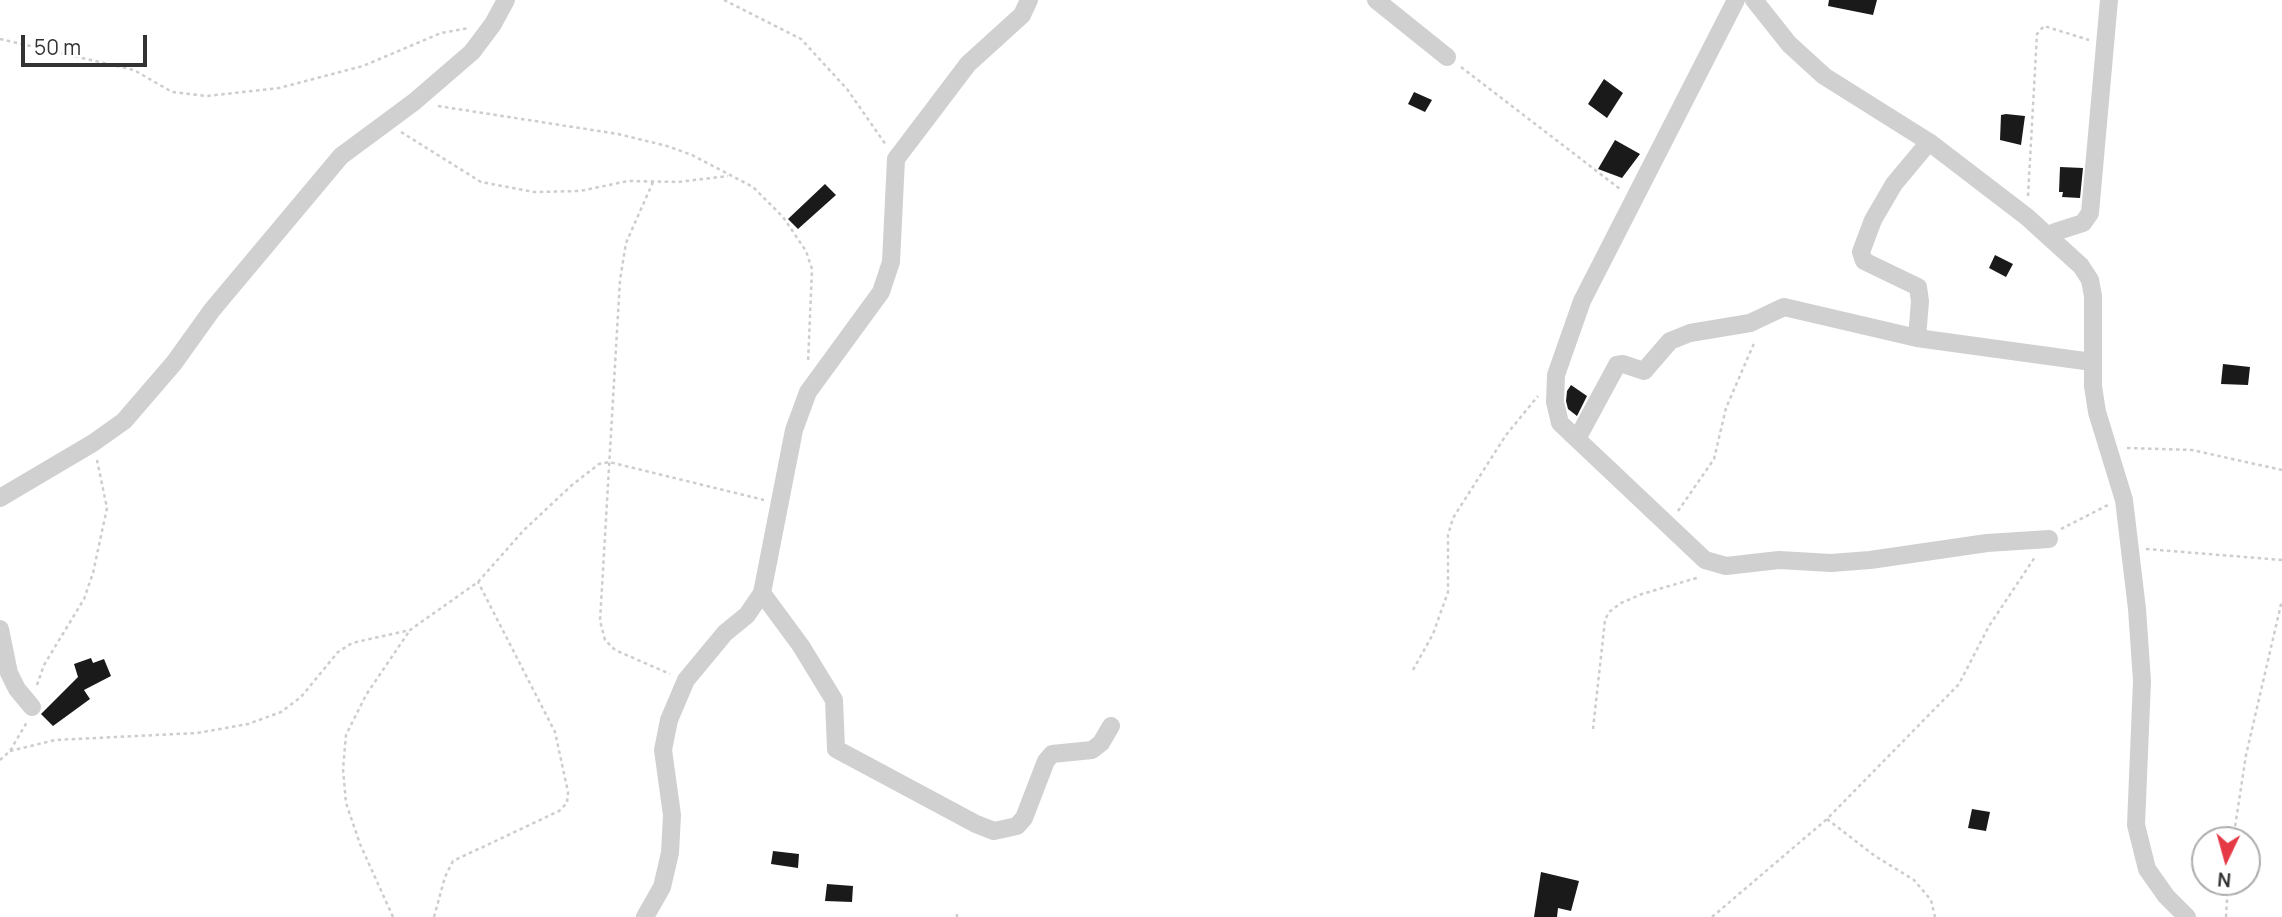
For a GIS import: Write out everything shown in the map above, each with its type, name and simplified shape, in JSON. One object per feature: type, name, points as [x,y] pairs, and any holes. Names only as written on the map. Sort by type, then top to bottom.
[{"type":"street","points":[[0,498],[93,443],[133,411],[174,363],[212,310],[341,156],[414,102],[472,52],[493,24],[506,0]]},
{"type":"street","points":[[645,917],[662,887],[670,853],[672,815],[663,750],[669,720],[686,680],[726,634],[747,615],[762,593],[794,430],[808,393],[881,292],[891,262],[896,159],[968,64],[1022,15],[1029,0]]},
{"type":"street","points":[[1376,0],[1447,57]]},
{"type":"street","points":[[1736,0],[1582,301],[1556,374],[1555,402],[1560,423],[1705,560],[1726,566],[1766,560],[1830,563],[1870,560],[1987,543],[2049,540]]},
{"type":"street","points":[[1754,0],[1789,44],[1824,76],[1929,142],[2027,217],[2081,266],[2090,280],[2093,296],[2092,362],[2097,412],[2124,500],[2142,681],[2136,825],[2147,869],[2166,896],[2187,917]]},
{"type":"street","points":[[2055,241],[2055,232],[2082,223],[2090,214],[2109,0]]},
{"type":"street","points":[[1917,338],[1920,301],[1918,287],[1864,261],[1861,253],[1873,220],[1894,184],[1929,142]]},
{"type":"street","points":[[1577,439],[1617,365],[1644,371],[1670,341],[1690,333],[1750,323],[1772,310],[1796,308],[1917,338],[2092,362]]},
{"type":"street","points":[[762,593],[801,646],[834,700],[833,742],[836,750],[954,815],[985,828],[1005,831],[1017,826],[1024,818],[1046,761],[1052,754],[1092,750],[1101,743],[1111,726]]},
{"type":"street","points":[[0,629],[9,673],[17,689],[32,706]]},
{"type":"path","points":[[724,0],[801,39],[847,89],[896,159]]},
{"type":"path","points":[[0,39],[134,70],[172,92],[207,96],[279,88],[363,66],[441,33],[493,24]]},
{"type":"path","points":[[2027,217],[2039,28],[2044,26],[2103,44]]},
{"type":"path","points":[[1447,57],[1634,200]]},
{"type":"path","points":[[414,102],[654,143],[692,155],[753,187],[773,205],[806,251],[812,269],[808,393]]},
{"type":"path","points":[[387,122],[481,182],[534,192],[560,192],[628,181],[653,183],[729,176]]},
{"type":"path","points":[[653,183],[626,243],[620,280],[600,621],[606,640],[615,650],[686,680]]},
{"type":"path","points":[[1668,526],[1714,459],[1726,408],[1762,317]]},
{"type":"path","points":[[1413,670],[1433,634],[1448,592],[1448,535],[1453,518],[1506,435],[1556,374]]},
{"type":"path","points":[[0,760],[23,732],[44,665],[83,599],[104,530],[107,508],[93,443]]},
{"type":"path","points":[[2110,448],[2192,450],[2282,470]]},
{"type":"path","points":[[10,751],[55,740],[197,733],[266,719],[301,697],[338,652],[352,643],[410,629],[478,582],[524,530],[572,485],[592,468],[609,462],[778,503]]},
{"type":"path","points":[[1712,917],[1827,819],[1959,684],[1989,625],[2049,540],[2100,507],[2124,500]]},
{"type":"path","points":[[2129,547],[2282,560]]},
{"type":"path","points":[[1593,729],[1605,620],[1609,612],[1621,603],[1642,594],[1726,566]]},
{"type":"path","points":[[434,917],[445,877],[453,861],[559,811],[567,803],[568,792],[555,732],[478,582]]},
{"type":"path","points":[[2235,826],[2246,755],[2282,600]]},
{"type":"path","points":[[393,917],[356,834],[346,803],[342,769],[346,735],[366,695],[410,629]]},
{"type":"path","points":[[1827,819],[1875,856],[1914,880],[1931,900],[1935,917]]},
{"type":"path","points":[[2226,917],[2227,896]]},
{"type":"building","points":[[1829,0],[1877,0],[1873,15],[1828,6]]},
{"type":"building","points":[[1604,79],[1623,93],[1607,118],[1588,104]]},
{"type":"building","points":[[1414,92],[1432,100],[1425,112],[1408,104]]},
{"type":"building","points":[[2001,115],[2025,116],[2021,145],[2000,140]]},
{"type":"building","points":[[1615,140],[1640,154],[1622,178],[1598,169]]},
{"type":"building","points":[[2060,167],[2083,168],[2080,198],[2062,197],[2063,192],[2059,192]]},
{"type":"building","points":[[825,184],[836,195],[798,229],[788,219]]},
{"type":"building","points":[[1995,255],[2013,264],[2006,277],[1989,268]]},
{"type":"building","points":[[2223,364],[2250,367],[2248,385],[2221,384]]},
{"type":"building","points":[[1571,385],[1587,396],[1577,416],[1568,409],[1566,401]]},
{"type":"building","points":[[91,658],[93,663],[104,659],[111,676],[84,690],[90,699],[53,726],[41,714],[78,677],[74,664]]},
{"type":"building","points":[[1972,809],[1990,812],[1986,831],[1968,828]]},
{"type":"building","points":[[773,851],[799,854],[798,868],[771,864]]},
{"type":"building","points":[[1541,872],[1579,881],[1571,911],[1558,908],[1557,917],[1534,917]]},
{"type":"building","points":[[827,884],[853,886],[852,902],[825,901]]}]
